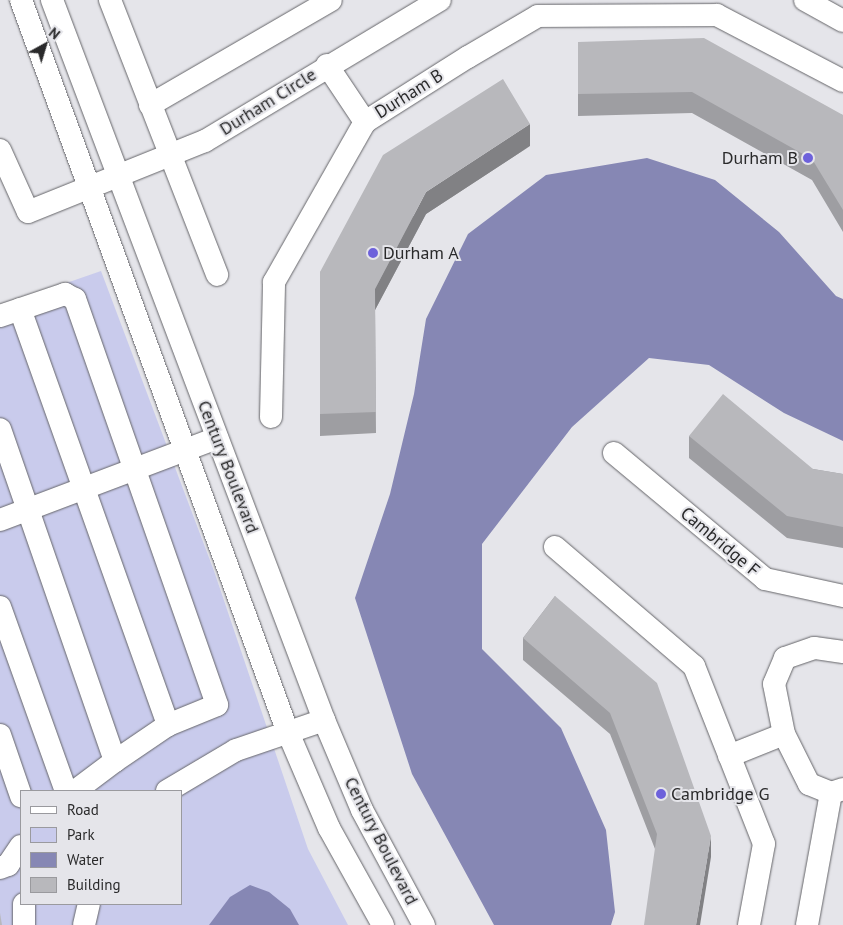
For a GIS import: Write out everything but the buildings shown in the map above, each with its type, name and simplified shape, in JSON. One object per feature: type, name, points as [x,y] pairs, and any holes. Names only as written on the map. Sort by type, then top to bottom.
[{"type":"street","name":"Century Boulevard","points":[[22,0],[88,189],[287,730],[329,828],[383,925]]},
{"type":"street","name":"Century Boulevard","points":[[52,0],[324,720],[362,810],[424,925]]},
{"type":"street","points":[[110,0],[150,104],[174,157],[216,275]]},
{"type":"street","points":[[150,104],[331,0]]},
{"type":"street","name":"Durham Circle","points":[[0,150],[28,212],[174,157],[440,0]]},
{"type":"street","points":[[806,0],[843,21]]},
{"type":"street","name":"Durham B","points":[[366,122],[538,16],[717,15],[843,81]]},
{"type":"street","points":[[271,417],[274,282],[366,122],[327,65]]},
{"type":"street","points":[[76,790],[115,760],[168,725],[217,705],[75,299],[65,294],[10,312],[85,490],[168,725]]},
{"type":"street","points":[[0,429],[115,760]]},
{"type":"street","points":[[0,520],[85,490],[217,438]]},
{"type":"street","name":"Cambridge F","points":[[614,453],[765,579],[843,596]]},
{"type":"street","points":[[555,547],[694,666],[764,844],[749,925]]},
{"type":"street","points":[[0,608],[66,790]]},
{"type":"street","points":[[808,925],[837,791],[810,784],[784,734],[774,684],[785,658],[814,648],[843,652]]},
{"type":"street","points":[[168,790],[204,766],[287,730],[324,720]]},
{"type":"street","points":[[729,756],[784,734]]},
{"type":"street","points":[[0,735],[20,793]]},
{"type":"street","points":[[0,868],[8,865],[20,847]]},
{"type":"street","points":[[24,905],[24,925]]},
{"type":"street","points":[[84,925],[90,905]]},
{"type":"green space","points":[[101,271],[214,571],[308,849],[348,925],[0,925],[0,306]]},
{"type":"water","points":[[647,158],[715,180],[779,232],[836,296],[843,299],[843,441],[784,413],[709,365],[649,358],[572,427],[482,544],[482,649],[561,728],[606,830],[615,912],[611,925],[494,925],[412,774],[355,598],[390,494],[414,394],[426,319],[468,234],[546,175]]},
{"type":"water","points":[[250,885],[269,892],[290,909],[299,925],[209,925],[230,897]]},
{"type":"place","name":"Durham B","points":[[808,158]]},
{"type":"place","name":"Durham A","points":[[373,253]]},
{"type":"place","name":"Cambridge G","points":[[661,794]]}]
